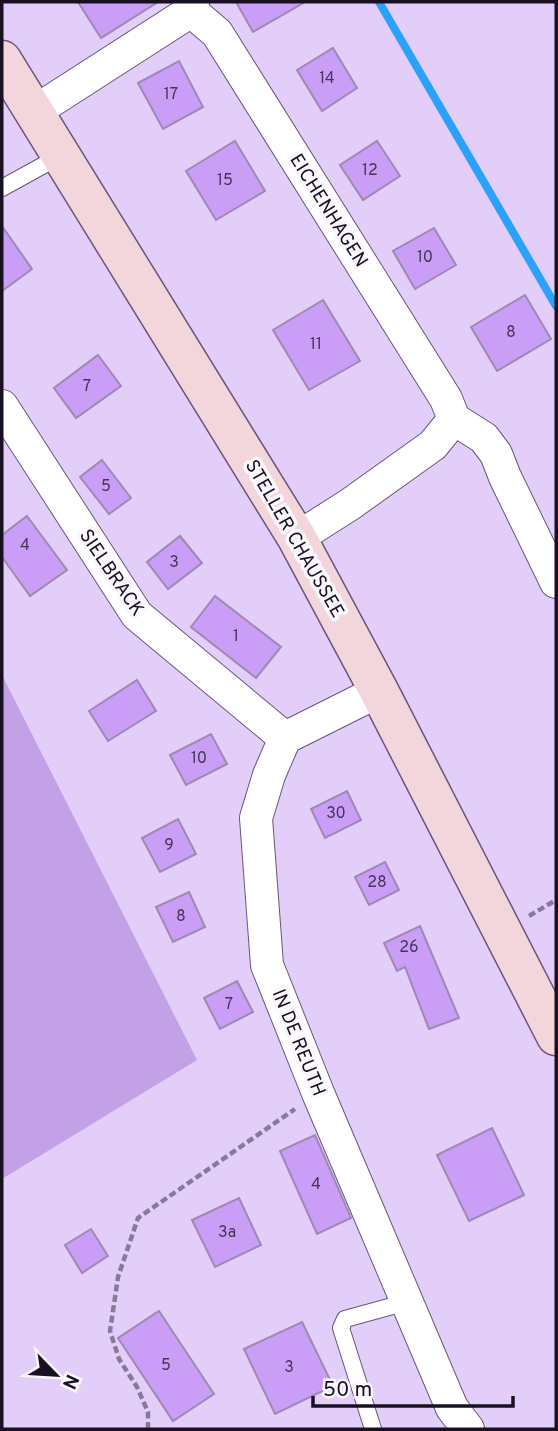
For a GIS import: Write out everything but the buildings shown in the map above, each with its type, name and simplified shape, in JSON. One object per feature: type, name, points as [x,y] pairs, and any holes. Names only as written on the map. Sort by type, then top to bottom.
[{"type":"street","name":"EICHENHAGEN","points":[[34,112],[192,6],[216,33],[446,399],[454,419]]},
{"type":"street","name":"STELLER CHAUSSEE","points":[[2,60],[297,538],[379,691],[556,1036]]},
{"type":"street","name":"SIELBRACK","points":[[2,406],[137,615],[285,738]]},
{"type":"street","points":[[297,538],[349,505],[433,445],[454,419],[484,438],[496,454],[556,582]]},
{"type":"street","points":[[285,738],[379,691]]},
{"type":"street","name":"IN DE REUTH","points":[[285,738],[269,775],[256,818],[267,965],[318,1093],[452,1408],[468,1429]]},
{"type":"lane","points":[[2,188],[60,156]]},
{"type":"lane","points":[[373,1429],[341,1328],[345,1319],[407,1302]]},
{"type":"path","points":[[148,1429],[148,1412],[137,1387],[119,1360],[110,1331],[118,1278],[138,1218],[318,1093]]},
{"type":"shaded area","points":[[2,675],[197,1060],[2,1179]]},
{"type":"waterway","points":[[379,2],[556,306]]}]
